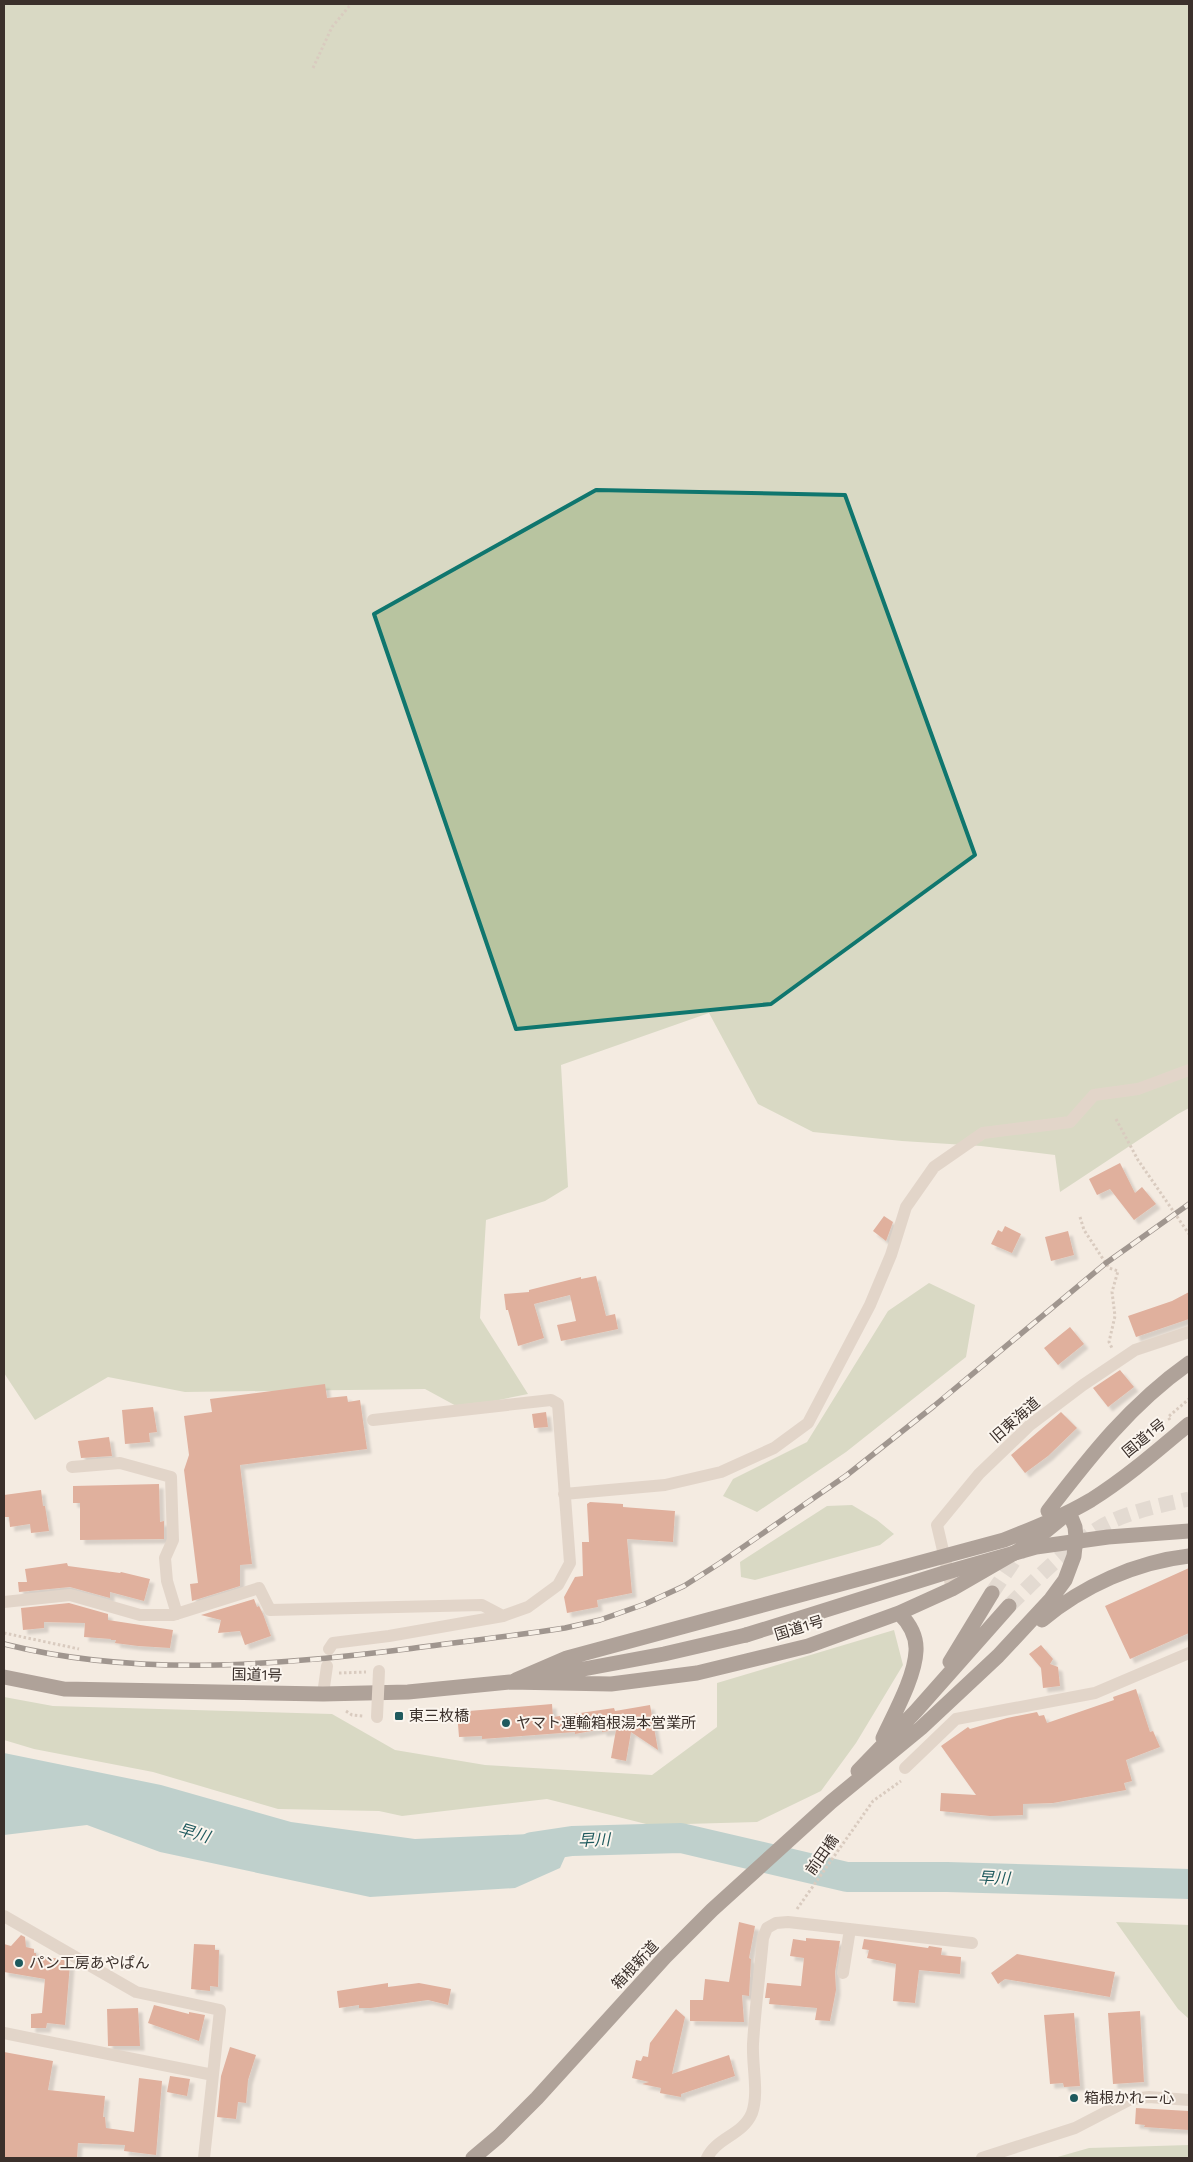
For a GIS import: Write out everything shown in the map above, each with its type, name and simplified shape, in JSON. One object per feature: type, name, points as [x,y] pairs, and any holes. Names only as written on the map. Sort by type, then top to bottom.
[{"type":"highway","points":[[1048,1511],[1101,1442],[1133,1408],[1189,1363]]},
{"type":"highway","name":"国道1号","points":[[4,1677],[64,1689],[322,1694],[408,1692],[510,1682],[611,1684],[697,1673],[808,1646],[899,1613],[952,1589],[1030,1544],[1069,1512],[1120,1479],[1189,1424]]},
{"type":"highway","name":"国道1号","points":[[510,1682],[567,1658],[1004,1540],[1069,1512]]},
{"type":"highway","points":[[998,1656],[1051,1599],[1065,1580],[1074,1556],[1076,1543],[1075,1527],[1069,1512]]},
{"type":"highway","points":[[510,1682],[602,1666],[746,1635],[944,1573],[1036,1547],[1108,1537],[1189,1531]]},
{"type":"highway","points":[[831,1802],[921,1728],[998,1656],[1056,1608],[1087,1589],[1125,1572],[1171,1558],[1189,1556]]},
{"type":"highway","points":[[934,1689],[992,1593]]},
{"type":"highway","points":[[831,1802],[878,1748],[916,1711],[1009,1606]]},
{"type":"highway","points":[[878,1748],[900,1703],[913,1667],[916,1650],[914,1634],[899,1613]]},
{"type":"highway","name":"箱根新道","points":[[473,2158],[499,2136],[537,2098],[666,1957],[712,1910],[831,1802]]},
{"type":"street","points":[[564,1494],[665,1485],[722,1472],[774,1448],[808,1423],[870,1305],[891,1255],[906,1207],[934,1167],[983,1133],[1070,1122],[1094,1095],[1138,1089],[1189,1070]]},
{"type":"street","name":"旧東海道","points":[[952,1589],[936,1525],[979,1474],[1030,1426],[1120,1360],[1135,1350],[1189,1332]]},
{"type":"street","points":[[329,1649],[333,1642],[389,1636],[503,1616],[528,1607],[558,1585],[570,1563],[558,1404],[551,1400],[373,1420]]},
{"type":"street","points":[[72,1467],[120,1463],[171,1477],[173,1540],[165,1558],[167,1581],[177,1614]]},
{"type":"street","points":[[4,1602],[70,1594],[140,1615],[177,1614],[259,1588],[270,1610],[482,1605],[503,1616]]},
{"type":"street","points":[[905,1768],[956,1718],[1094,1693],[1189,1653]]},
{"type":"street","points":[[322,1694],[327,1666]]},
{"type":"street","points":[[377,1717],[379,1671]]},
{"type":"street","points":[[4,1916],[136,1992],[220,2010],[204,2158]]},
{"type":"street","points":[[707,2158],[711,2150],[744,2126],[752,2112],[754,2098],[753,2046],[763,1938],[767,1928],[776,1923],[788,1922],[972,1943]]},
{"type":"street","points":[[842,1973],[850,1928]]},
{"type":"street","points":[[4,2033],[213,2075]]},
{"type":"street","points":[[982,2158],[1075,2128],[1131,2099],[1149,2097],[1189,2100]]},
{"type":"path","points":[[313,68],[332,28],[351,4]]},
{"type":"path","points":[[1116,1119],[1138,1160],[1189,1234]]},
{"type":"path","points":[[1080,1217],[1084,1230],[1109,1268],[1118,1271],[1112,1292],[1114,1316],[1109,1342],[1120,1360]]},
{"type":"path","points":[[1173,1424],[1168,1417],[1189,1399]]},
{"type":"path","points":[[4,1633],[78,1649]]},
{"type":"path","points":[[339,1674],[379,1671]]},
{"type":"path","points":[[346,1711],[352,1715]]},
{"type":"path","name":"前田橋","points":[[788,1922],[873,1801],[901,1781],[905,1768]]},
{"type":"highlighted area","points":[[596,490],[845,495],[975,855],[771,1004],[516,1029],[374,614]]},
{"type":"green space","points":[[4,4],[1189,4],[1189,1108],[1060,1192],[1055,1155],[981,1146],[902,1141],[813,1132],[758,1104],[709,1013],[561,1065],[568,1187],[545,1201],[486,1220],[480,1318],[528,1394],[460,1408],[425,1389],[185,1392],[108,1377],[35,1420],[4,1373]]},
{"type":"green space","points":[[929,1283],[975,1305],[966,1357],[846,1452],[757,1512],[723,1496],[733,1479],[807,1442],[888,1311]]},
{"type":"green space","points":[[852,1505],[877,1520],[894,1534],[880,1545],[755,1580],[741,1577],[740,1562],[827,1506]]},
{"type":"green space","points":[[894,1630],[903,1665],[856,1743],[821,1791],[757,1822],[650,1825],[547,1799],[402,1816],[379,1811],[278,1809],[153,1772],[34,1749],[4,1740],[4,1697],[53,1706],[332,1714],[395,1750],[485,1765],[652,1775],[717,1727],[717,1683]]},
{"type":"green space","points":[[1116,1922],[1189,1925],[1189,2019],[1178,2009]]},
{"type":"green space","points":[[1189,2145],[1189,2158],[1054,2158],[1089,2148]]},
{"type":"water","points":[[4,1753],[161,1785],[291,1822],[415,1839],[551,1833],[572,1841],[560,1868],[515,1888],[370,1897],[160,1852],[87,1825],[4,1835]]},
{"type":"building","points":[[1120,1163],[1135,1193],[1142,1187],[1156,1204],[1134,1220],[1110,1189],[1097,1195],[1089,1179]]},
{"type":"building","points":[[884,1216],[893,1222],[886,1241],[873,1231]]},
{"type":"building","points":[[1005,1226],[1021,1234],[1012,1253],[991,1244],[998,1230],[1002,1232]]},
{"type":"building","points":[[1068,1231],[1074,1255],[1051,1261],[1045,1237]]},
{"type":"building","points":[[596,1276],[606,1316],[615,1314],[618,1329],[561,1341],[557,1325],[576,1321],[570,1295],[534,1304],[544,1338],[518,1346],[508,1310],[506,1310],[504,1294],[529,1292],[529,1290],[581,1277],[581,1279]]},
{"type":"building","points":[[1189,1292],[1189,1319],[1136,1337],[1128,1316],[1172,1301]]},
{"type":"building","points":[[1070,1327],[1084,1344],[1058,1365],[1044,1348]]},
{"type":"building","points":[[1120,1370],[1134,1387],[1108,1407],[1093,1388]]},
{"type":"building","points":[[325,1384],[327,1398],[347,1396],[348,1402],[360,1400],[367,1449],[240,1465],[252,1564],[240,1565],[240,1586],[192,1601],[190,1584],[198,1583],[184,1470],[189,1455],[184,1416],[212,1412],[210,1399]]},
{"type":"building","points":[[153,1407],[157,1432],[149,1433],[150,1442],[125,1444],[122,1410]]},
{"type":"building","points":[[546,1412],[548,1427],[534,1428],[532,1414]]},
{"type":"building","points":[[1061,1412],[1077,1428],[1048,1456],[1025,1473],[1011,1455]]},
{"type":"building","points":[[109,1437],[112,1456],[81,1458],[78,1441]]},
{"type":"building","points":[[159,1484],[160,1522],[164,1521],[164,1539],[80,1540],[80,1503],[73,1503],[73,1486]]},
{"type":"building","points":[[41,1490],[49,1531],[31,1533],[30,1524],[10,1527],[9,1517],[4,1517],[4,1495]]},
{"type":"building","points":[[590,1502],[675,1511],[673,1542],[627,1539],[632,1593],[597,1600],[598,1607],[567,1613],[564,1597],[575,1577],[583,1576],[582,1542],[589,1542],[587,1504]]},
{"type":"building","points":[[67,1563],[68,1566],[121,1572],[150,1579],[144,1601],[110,1592],[110,1598],[70,1587],[19,1592],[18,1582],[27,1582],[25,1569]]},
{"type":"building","points":[[1189,1568],[1189,1633],[1130,1659],[1105,1606]]},
{"type":"building","points":[[254,1599],[257,1607],[259,1606],[263,1614],[271,1636],[245,1645],[240,1631],[218,1633],[221,1620],[201,1615]]},
{"type":"building","points":[[69,1603],[108,1614],[108,1620],[173,1630],[170,1648],[138,1646],[115,1643],[116,1640],[111,1639],[84,1637],[85,1623],[44,1622],[44,1628],[23,1630],[21,1608]]},
{"type":"building","points":[[1041,1645],[1053,1659],[1050,1664],[1058,1667],[1060,1686],[1043,1688],[1041,1668],[1029,1654]]},
{"type":"building","points":[[1136,1689],[1150,1732],[1153,1731],[1160,1747],[1126,1760],[1132,1781],[1124,1783],[1126,1790],[1053,1803],[1023,1804],[1023,1815],[990,1816],[940,1811],[941,1793],[976,1795],[941,1746],[968,1727],[970,1729],[1007,1718],[1037,1712],[1039,1716],[1044,1715],[1047,1723],[1114,1700],[1113,1697]]},
{"type":"building","points":[[552,1704],[553,1717],[614,1708],[615,1711],[650,1705],[658,1750],[631,1732],[626,1761],[611,1758],[616,1730],[602,1732],[602,1729],[575,1734],[575,1732],[482,1739],[482,1736],[459,1737],[457,1712]]},
{"type":"building","points":[[739,1922],[755,1926],[749,1958],[751,1959],[749,1996],[742,1995],[744,2022],[690,2021],[690,2000],[703,2000],[705,1979],[729,1982]]},
{"type":"building","points":[[21,1935],[25,1937],[26,1947],[34,1949],[36,1956],[62,1959],[70,1964],[65,2025],[47,2023],[46,2028],[31,2028],[31,2014],[42,2013],[45,1979],[4,1972],[4,1944],[11,1946]]},
{"type":"building","points":[[806,1938],[840,1941],[835,1972],[836,1990],[830,2021],[815,2020],[817,2008],[769,2004],[770,1998],[765,1998],[767,1983],[801,1986],[804,1958],[790,1956],[793,1939],[806,1941]]},
{"type":"building","points":[[864,1939],[928,1948],[929,1946],[942,1948],[941,1955],[961,1957],[960,1974],[919,1970],[915,2003],[893,2001],[896,1964],[867,1958],[869,1950],[862,1949]]},
{"type":"building","points":[[194,1944],[215,1945],[215,1950],[219,1950],[218,1987],[210,1986],[210,1991],[191,1989]]},
{"type":"building","points":[[1017,1954],[1115,1972],[1110,1997],[1005,1979],[998,1984],[991,1973]]},
{"type":"building","points":[[388,1983],[388,1987],[419,1983],[451,1989],[448,2005],[428,2000],[371,2008],[359,2008],[359,2005],[339,2008],[337,1991]]},
{"type":"building","points":[[154,2005],[189,2014],[189,2012],[205,2015],[199,2041],[148,2023]]},
{"type":"building","points":[[138,2008],[140,2046],[108,2046],[107,2009]]},
{"type":"building","points":[[676,2009],[685,2017],[672,2074],[729,2055],[735,2076],[681,2094],[681,2097],[660,2093],[661,2088],[642,2084],[649,2082],[632,2078],[636,2060],[641,2061],[643,2056],[648,2057],[650,2043]]},
{"type":"building","points":[[1140,2011],[1144,2082],[1113,2084],[1108,2013]]},
{"type":"building","points":[[1074,2013],[1080,2086],[1064,2087],[1063,2083],[1050,2084],[1044,2015]]},
{"type":"building","points":[[230,2047],[256,2055],[248,2080],[246,2103],[238,2102],[236,2119],[217,2117],[221,2076]]},
{"type":"building","points":[[4,2052],[53,2061],[48,2090],[105,2096],[103,2117],[105,2117],[106,2128],[134,2132],[139,2078],[162,2081],[156,2155],[124,2151],[125,2145],[78,2143],[77,2158],[4,2158]]},
{"type":"building","points":[[170,2076],[190,2079],[187,2096],[167,2092]]},
{"type":"building","points":[[1136,2108],[1189,2111],[1189,2130],[1144,2127],[1145,2125],[1135,2124]]},
{"type":"waterway","name":"早川","points":[[532,1847],[572,1841],[681,1838],[847,1877],[947,1877],[1189,1884]]},
{"type":"tunnel","points":[[1009,1606],[1063,1555],[1099,1528],[1131,1514],[1189,1499]]},
{"type":"tunnel","points":[[992,1593],[1024,1546]]},
{"type":"railway","points":[[4,1644],[54,1654],[154,1665],[255,1664],[357,1655],[565,1628],[600,1620],[645,1604],[684,1586],[847,1475],[934,1406],[1106,1263],[1189,1204]]},
{"type":"place","name":"東三枚橋","points":[[399,1716]]},
{"type":"place","name":"ヤマト運輸箱根湯本営業所","points":[[506,1723]]},
{"type":"place","name":"パン工房あやぱん","points":[[19,1963]]},
{"type":"place","name":"箱根かれー心","points":[[1074,2098]]}]
